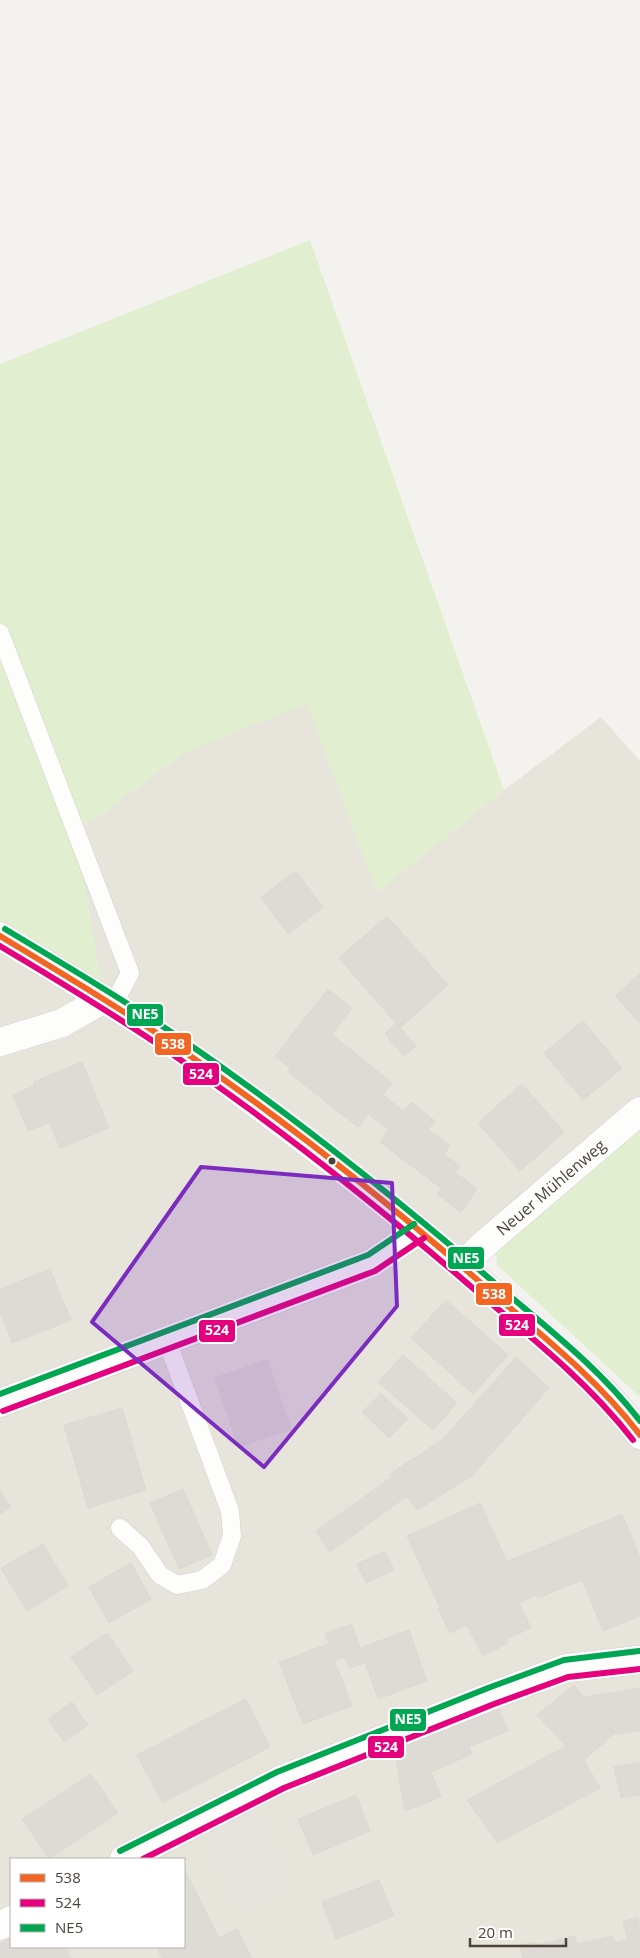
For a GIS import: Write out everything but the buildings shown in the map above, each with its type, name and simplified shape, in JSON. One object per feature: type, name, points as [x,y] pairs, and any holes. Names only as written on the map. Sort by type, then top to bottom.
[{"type":"street","points":[[0,936],[108,1002],[199,1063],[358,1182],[463,1266],[583,1372],[631,1422],[640,1435]]},
{"type":"street","points":[[0,1042],[62,1023],[108,1002]]},
{"type":"street","name":"Neuer Mühlenweg","points":[[463,1266],[481,1247],[640,1111]]},
{"type":"street","points":[[0,1404],[372,1263],[419,1231]]},
{"type":"street","points":[[126,1858],[280,1780],[491,1696],[566,1668],[640,1660]]},
{"type":"lane","points":[[0,633],[130,973],[108,1002]]},
{"type":"lane","points":[[120,1528],[141,1547],[160,1575],[177,1584],[202,1580],[222,1565],[232,1536],[230,1511],[167,1341]]},
{"type":"highlighted area","points":[[201,1167],[392,1183],[397,1306],[264,1467],[92,1322]]},
{"type":"shaded area","points":[[307,703],[377,892],[504,790],[601,717],[640,761],[640,1111],[463,1266],[640,1435],[640,1958],[0,1958],[0,936],[76,833],[183,753]]},
{"type":"shaded area","points":[[254,1808],[293,1883],[242,1910],[207,1841],[230,1831],[225,1822]]},
{"type":"green space","points":[[310,240],[504,790],[377,893],[307,704],[183,753],[76,833],[104,999],[0,936],[0,364]]},
{"type":"green space","points":[[640,1124],[640,1397],[497,1265],[496,1253],[500,1243]]},
{"type":"transit line","name":"NE5","points":[[5,929],[180,1038],[338,1154],[453,1247],[569,1346],[624,1401],[640,1421]]},
{"type":"transit line","name":"538","points":[[0,936],[109,1002],[173,1044],[252,1100],[369,1189],[564,1355],[604,1393],[640,1435]]},
{"type":"transit line","name":"524","points":[[0,946],[87,998],[151,1040],[250,1109],[326,1167],[402,1228],[558,1361],[616,1419],[633,1440]]},
{"type":"transit line","name":"NE5","points":[[0,1394],[368,1255],[414,1224]]},
{"type":"transit line","name":"524","points":[[3,1411],[375,1271],[424,1238]]},
{"type":"transit line","name":"NE5","points":[[120,1851],[277,1772],[488,1688],[564,1660],[639,1651]]},
{"type":"transit line","name":"524","points":[[145,1858],[284,1788],[494,1704],[568,1677],[640,1669]]}]
